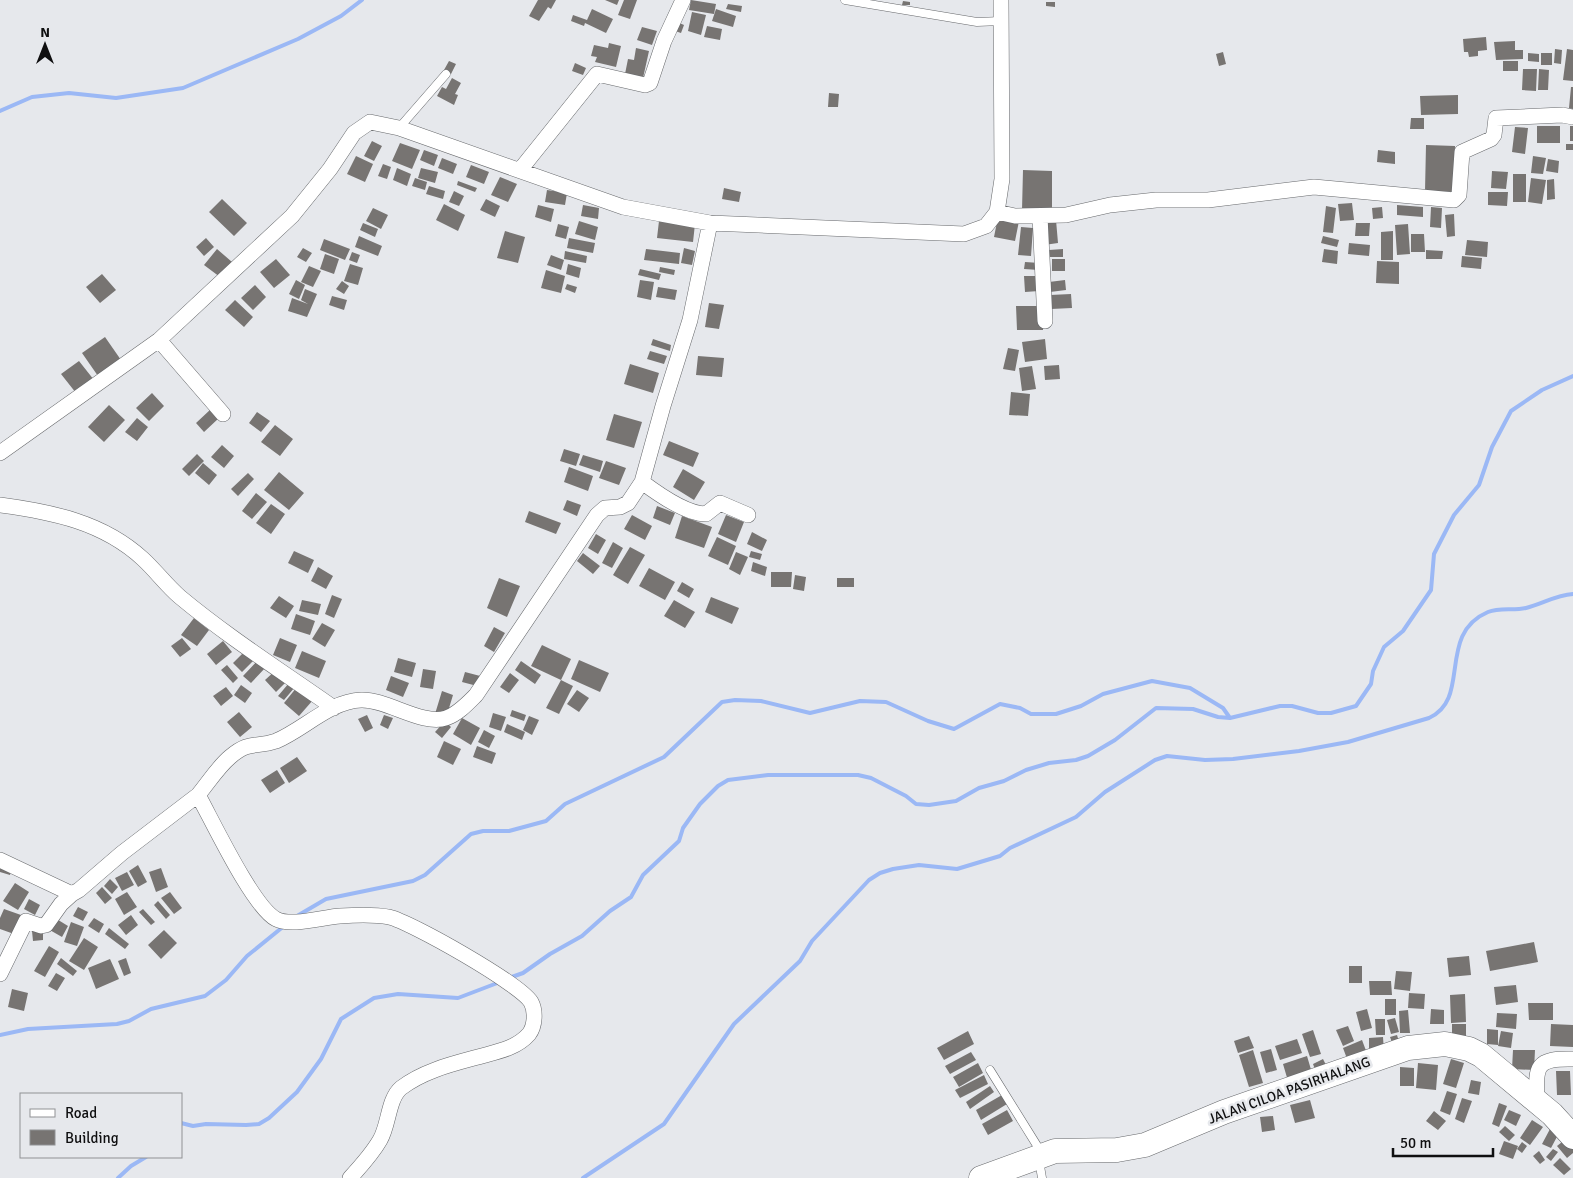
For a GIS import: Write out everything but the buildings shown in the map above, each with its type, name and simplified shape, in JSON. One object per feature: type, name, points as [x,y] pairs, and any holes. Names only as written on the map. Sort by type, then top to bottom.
[{"type":"main road","name":"JALAN CILOA PASIRHALANG","points":[[981,1178],[1041,1163],[1071,1150],[1117,1150],[1145,1145],[1224,1112],[1395,1052],[1425,1045],[1445,1044],[1469,1049],[1480,1055],[1537,1102],[1573,1137]]},
{"type":"street","points":[[520,170],[594,76],[599,74],[645,85],[650,83],[664,41],[683,0]]},
{"type":"street","points":[[0,453],[159,340],[292,216],[330,169],[359,128],[370,122],[399,128],[623,207],[710,223],[964,234],[979,230],[997,212],[1002,179],[1001,0]]},
{"type":"street","points":[[997,212],[1015,216],[1066,215],[1110,205],[1156,200],[1208,200],[1314,187],[1454,200],[1459,195],[1462,152],[1491,139],[1494,135],[1496,118],[1562,115],[1573,117]]},
{"type":"street","points":[[1040,216],[1044,321]]},
{"type":"street","points":[[0,974],[26,921],[41,926],[46,925],[72,894],[198,795],[229,758],[239,750],[253,744],[276,740],[334,708],[363,699],[434,719],[446,719],[459,711],[486,682],[597,515],[605,508],[620,507],[628,503],[642,482],[690,320],[710,223]]},
{"type":"street","points":[[159,340],[223,414]]},
{"type":"street","points":[[642,482],[662,497],[698,513],[706,514],[720,503],[748,515]]},
{"type":"street","points":[[0,505],[68,517],[108,534],[142,558],[179,596],[334,708]]},
{"type":"street","points":[[198,795],[234,863],[256,897],[276,919],[290,922],[340,916],[370,915],[389,917],[404,922],[464,954],[515,987],[530,1002],[535,1016],[530,1033],[517,1044],[445,1066],[422,1075],[401,1088],[395,1096],[381,1139],[350,1178]]},
{"type":"street","points":[[0,860],[72,894]]},
{"type":"street","points":[[1537,1102],[1538,1068],[1543,1062],[1573,1059]]},
{"type":"lane","points":[[845,0],[977,22],[1001,20]]},
{"type":"lane","points":[[399,128],[446,74]]},
{"type":"lane","points":[[990,1070],[1041,1163]]},
{"type":"waterway","points":[[0,111],[32,97],[69,93],[116,98],[183,88],[298,39],[341,16],[362,0]]},
{"type":"waterway","points":[[509,978],[523,973],[550,954],[582,936],[610,911],[631,897],[643,875],[679,841],[683,828],[700,804],[718,786],[728,780],[768,775],[858,775],[871,778],[906,796],[916,804],[929,805],[956,801],[979,788],[1004,781],[1026,770],[1049,763],[1076,760],[1088,756],[1115,740],[1156,708],[1193,709],[1218,717],[1230,718],[1280,706],[1292,706],[1318,713],[1331,713],[1356,706],[1371,684],[1373,671],[1384,647],[1403,631],[1431,590],[1434,554],[1454,515],[1479,485],[1492,447],[1511,411],[1542,390],[1573,376]]},
{"type":"waterway","points":[[583,1178],[664,1124],[734,1024],[800,961],[812,941],[869,880],[880,873],[919,865],[957,869],[1000,856],[1010,848],[1076,817],[1105,792],[1155,760],[1167,756],[1205,760],[1233,759],[1299,751],[1348,742],[1429,718],[1442,709],[1449,697],[1458,650],[1463,635],[1472,622],[1488,612],[1502,609],[1526,608],[1561,596],[1573,594]]},
{"type":"waterway","points":[[297,916],[326,899],[413,881],[425,875],[471,834],[483,831],[509,831],[546,821],[565,804],[664,757],[722,702],[735,700],[761,701],[810,713],[860,701],[886,702],[928,721],[954,729],[1000,704],[1020,708],[1031,714],[1056,714],[1081,706],[1103,694],[1152,681],[1190,688],[1223,708],[1230,718]]},
{"type":"waterway","points":[[0,1035],[28,1029],[117,1024],[129,1021],[151,1009],[205,996],[226,980],[247,956],[284,926]]},
{"type":"waterway","points":[[182,1123],[193,1126],[206,1124],[246,1125],[259,1124],[269,1118],[297,1092],[321,1059],[341,1019],[374,998],[398,994],[458,998],[500,982]]},
{"type":"waterway","points":[[118,1178],[131,1166],[144,1158]]}]
